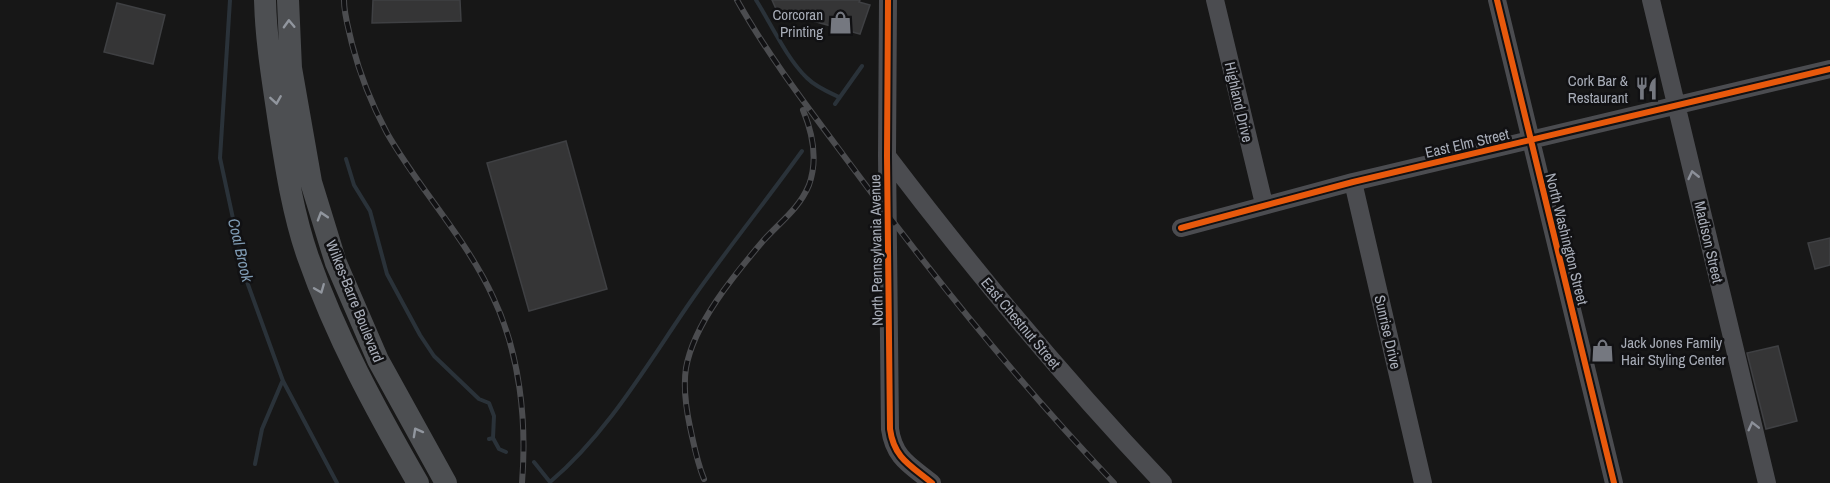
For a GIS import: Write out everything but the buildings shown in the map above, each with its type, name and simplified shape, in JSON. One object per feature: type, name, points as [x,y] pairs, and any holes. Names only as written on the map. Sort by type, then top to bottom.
[{"type":"main road","name":"Wilkes-Barre Boulevard","points":[[265,0],[266,36],[285,159],[293,206],[308,256],[344,345],[369,396],[418,483]]},
{"type":"main road","name":"Wilkes-Barre Boulevard","points":[[288,0],[291,68],[311,182],[336,263],[378,360],[446,483]]},
{"type":"street","name":"North Pennsylvania Avenue","points":[[888,0],[890,429],[892,442],[898,455],[932,483]]},
{"type":"street","name":"Highland Drive","points":[[1215,0],[1264,204]]},
{"type":"street","name":"North Washington Street","points":[[1497,0],[1614,483]]},
{"type":"street","name":"Madison Street","points":[[1651,0],[1767,483]]},
{"type":"street","name":"East Elm Street","points":[[1180,228],[1353,182],[1830,69]]},
{"type":"street","name":"East Chestnut Street","points":[[887,156],[942,228],[1053,362],[1163,483]]},
{"type":"street","name":"Sunrise Drive","points":[[1353,182],[1423,483]]},
{"type":"waterway","name":"Coal Brook","points":[[230,0],[220,158],[246,279],[283,381],[337,483]]},
{"type":"waterway","points":[[756,0],[800,70],[814,84],[839,97]]},
{"type":"waterway","points":[[835,104],[862,66]]},
{"type":"waterway","points":[[534,462],[550,482],[591,441],[627,395],[706,279],[802,151]]},
{"type":"waterway","points":[[346,159],[354,185],[370,211],[387,274],[434,356],[479,399],[489,403],[494,416],[493,438]]},
{"type":"waterway","points":[[255,464],[262,429],[282,382]]},
{"type":"waterway","points":[[489,439],[493,438],[499,449],[506,452]]},
{"type":"railway","points":[[344,0],[355,56],[367,90],[387,133],[470,254],[502,319],[510,341],[520,388],[523,436],[522,483]]},
{"type":"railway","points":[[737,0],[763,44],[792,86],[915,250],[1011,369],[1114,483]]},
{"type":"railway","points":[[704,479],[694,447],[685,398],[685,375],[690,351],[706,317],[728,284],[805,194],[812,176],[814,157],[803,110]]},
{"type":"cycle path","points":[[888,0],[890,429],[899,454],[932,483]]},
{"type":"cycle path","points":[[1497,0],[1614,483]]},
{"type":"cycle path","points":[[1181,228],[1353,182],[1830,69]]},
{"type":"place","name":"Corcoran Printing","points":[[841,23]]},
{"type":"place","name":"Cork Bar & Restaurant","points":[[1646,89]]},
{"type":"place","name":"Jack Jones Family Hair Styling Center","points":[[1603,351]]}]
